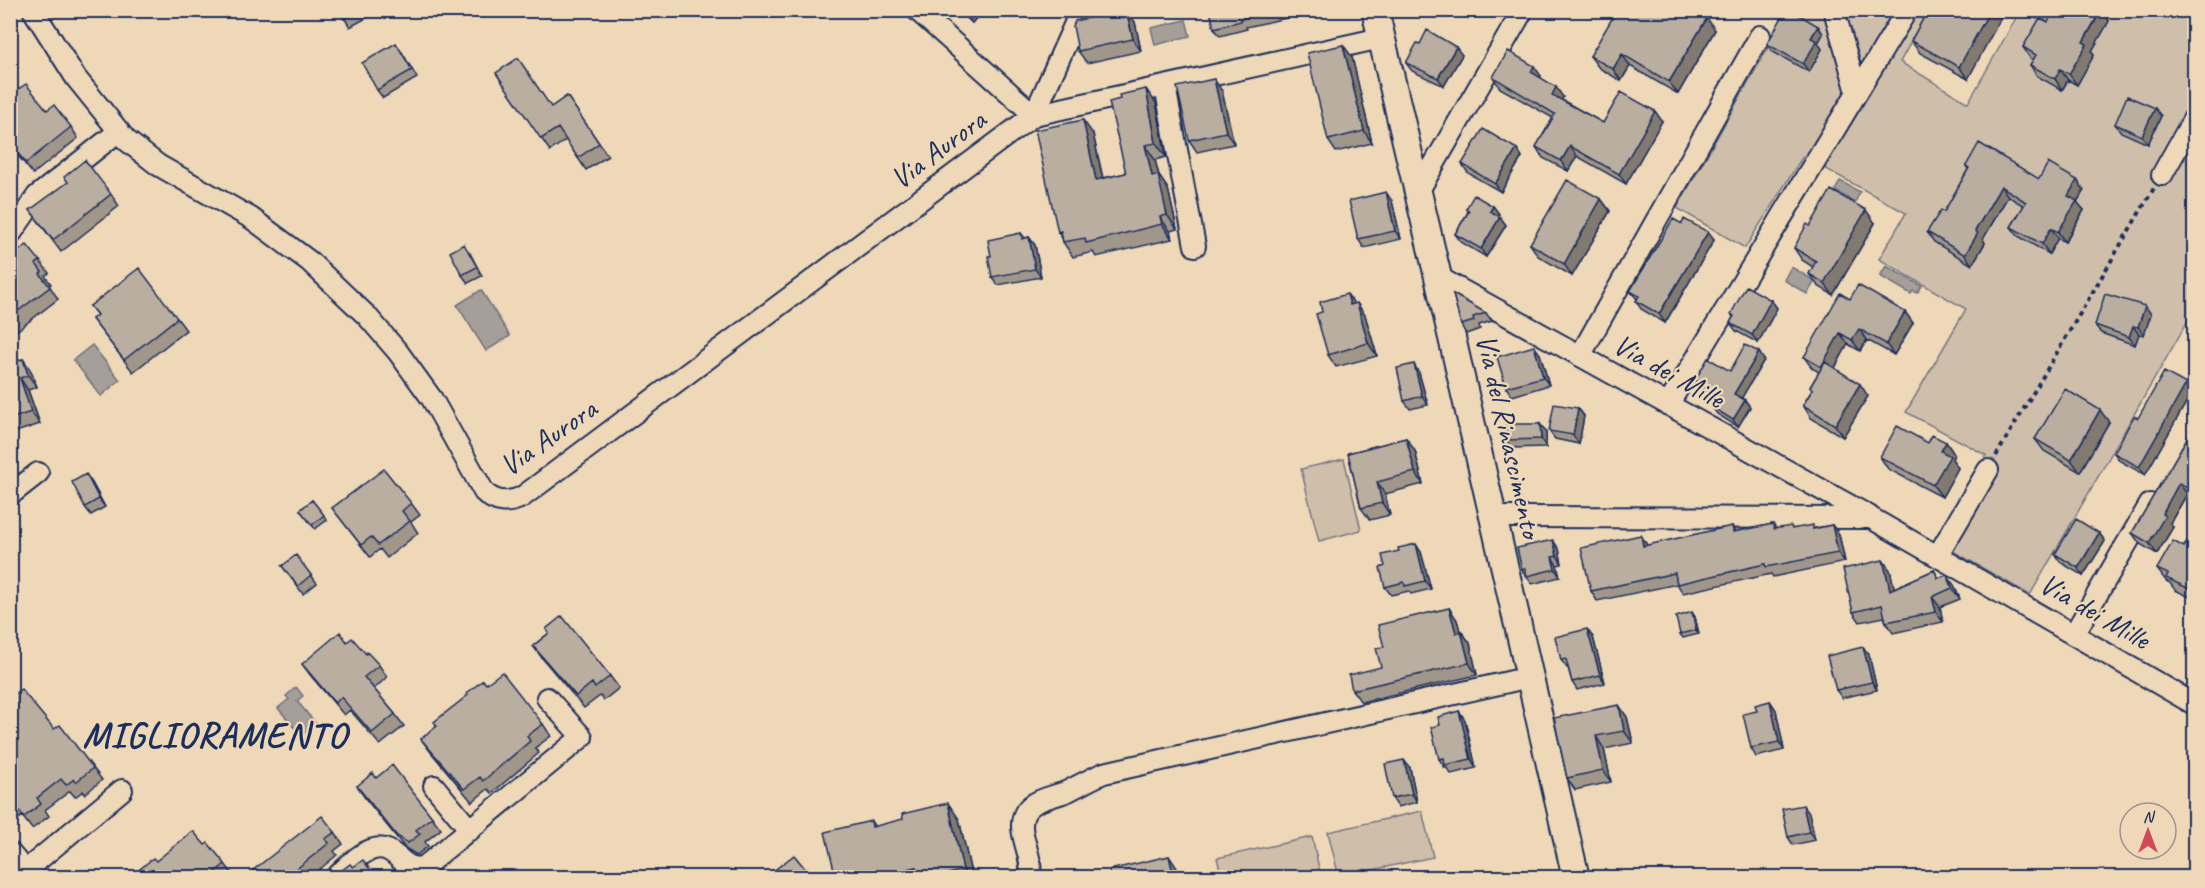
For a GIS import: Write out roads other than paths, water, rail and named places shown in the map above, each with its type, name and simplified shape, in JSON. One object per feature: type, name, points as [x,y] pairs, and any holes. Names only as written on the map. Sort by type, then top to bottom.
[{"type":"street","name":"Via Aurora","points":[[33,10],[69,68],[118,131],[134,147],[158,165],[251,218],[330,280],[367,316],[421,382],[484,492],[496,500],[508,502],[522,496],[1034,115],[1081,10]]},
{"type":"street","points":[[916,10],[1034,115],[1381,38]]},
{"type":"street","name":"Via del Rinascimento","points":[[1375,10],[1576,878]]},
{"type":"street","points":[[1418,192],[1523,10]]},
{"type":"street","points":[[1834,10],[1857,92]]},
{"type":"street","points":[[1668,405],[1906,10]]},
{"type":"street","points":[[1580,356],[1760,36]]},
{"type":"street","points":[[1165,86],[1196,246]]},
{"type":"street","points":[[2162,175],[2194,118]]},
{"type":"street","points":[[10,236],[37,196],[118,131]]},
{"type":"street","name":"Via dei Mille","points":[[1438,277],[1938,555],[2194,702]]},
{"type":"street","points":[[1938,555],[1988,470]]},
{"type":"street","points":[[10,495],[38,473]]},
{"type":"street","points":[[2074,634],[2160,485]]},
{"type":"street","name":"Via dei Mille","points":[[1493,517],[1871,518]]},
{"type":"street","points":[[1030,878],[1031,865],[1022,825],[1024,814],[1038,801],[1065,793],[1095,776],[1113,770],[1530,677]]},
{"type":"street","points":[[335,878],[365,853],[378,848],[392,851],[405,865],[420,868],[589,732],[547,698]]},
{"type":"street","points":[[434,786],[470,830]]},
{"type":"street","points":[[10,853],[28,874],[122,790]]},
{"type":"district","name":"MIGLIORAMENTO","points":[[215,734]]}]
